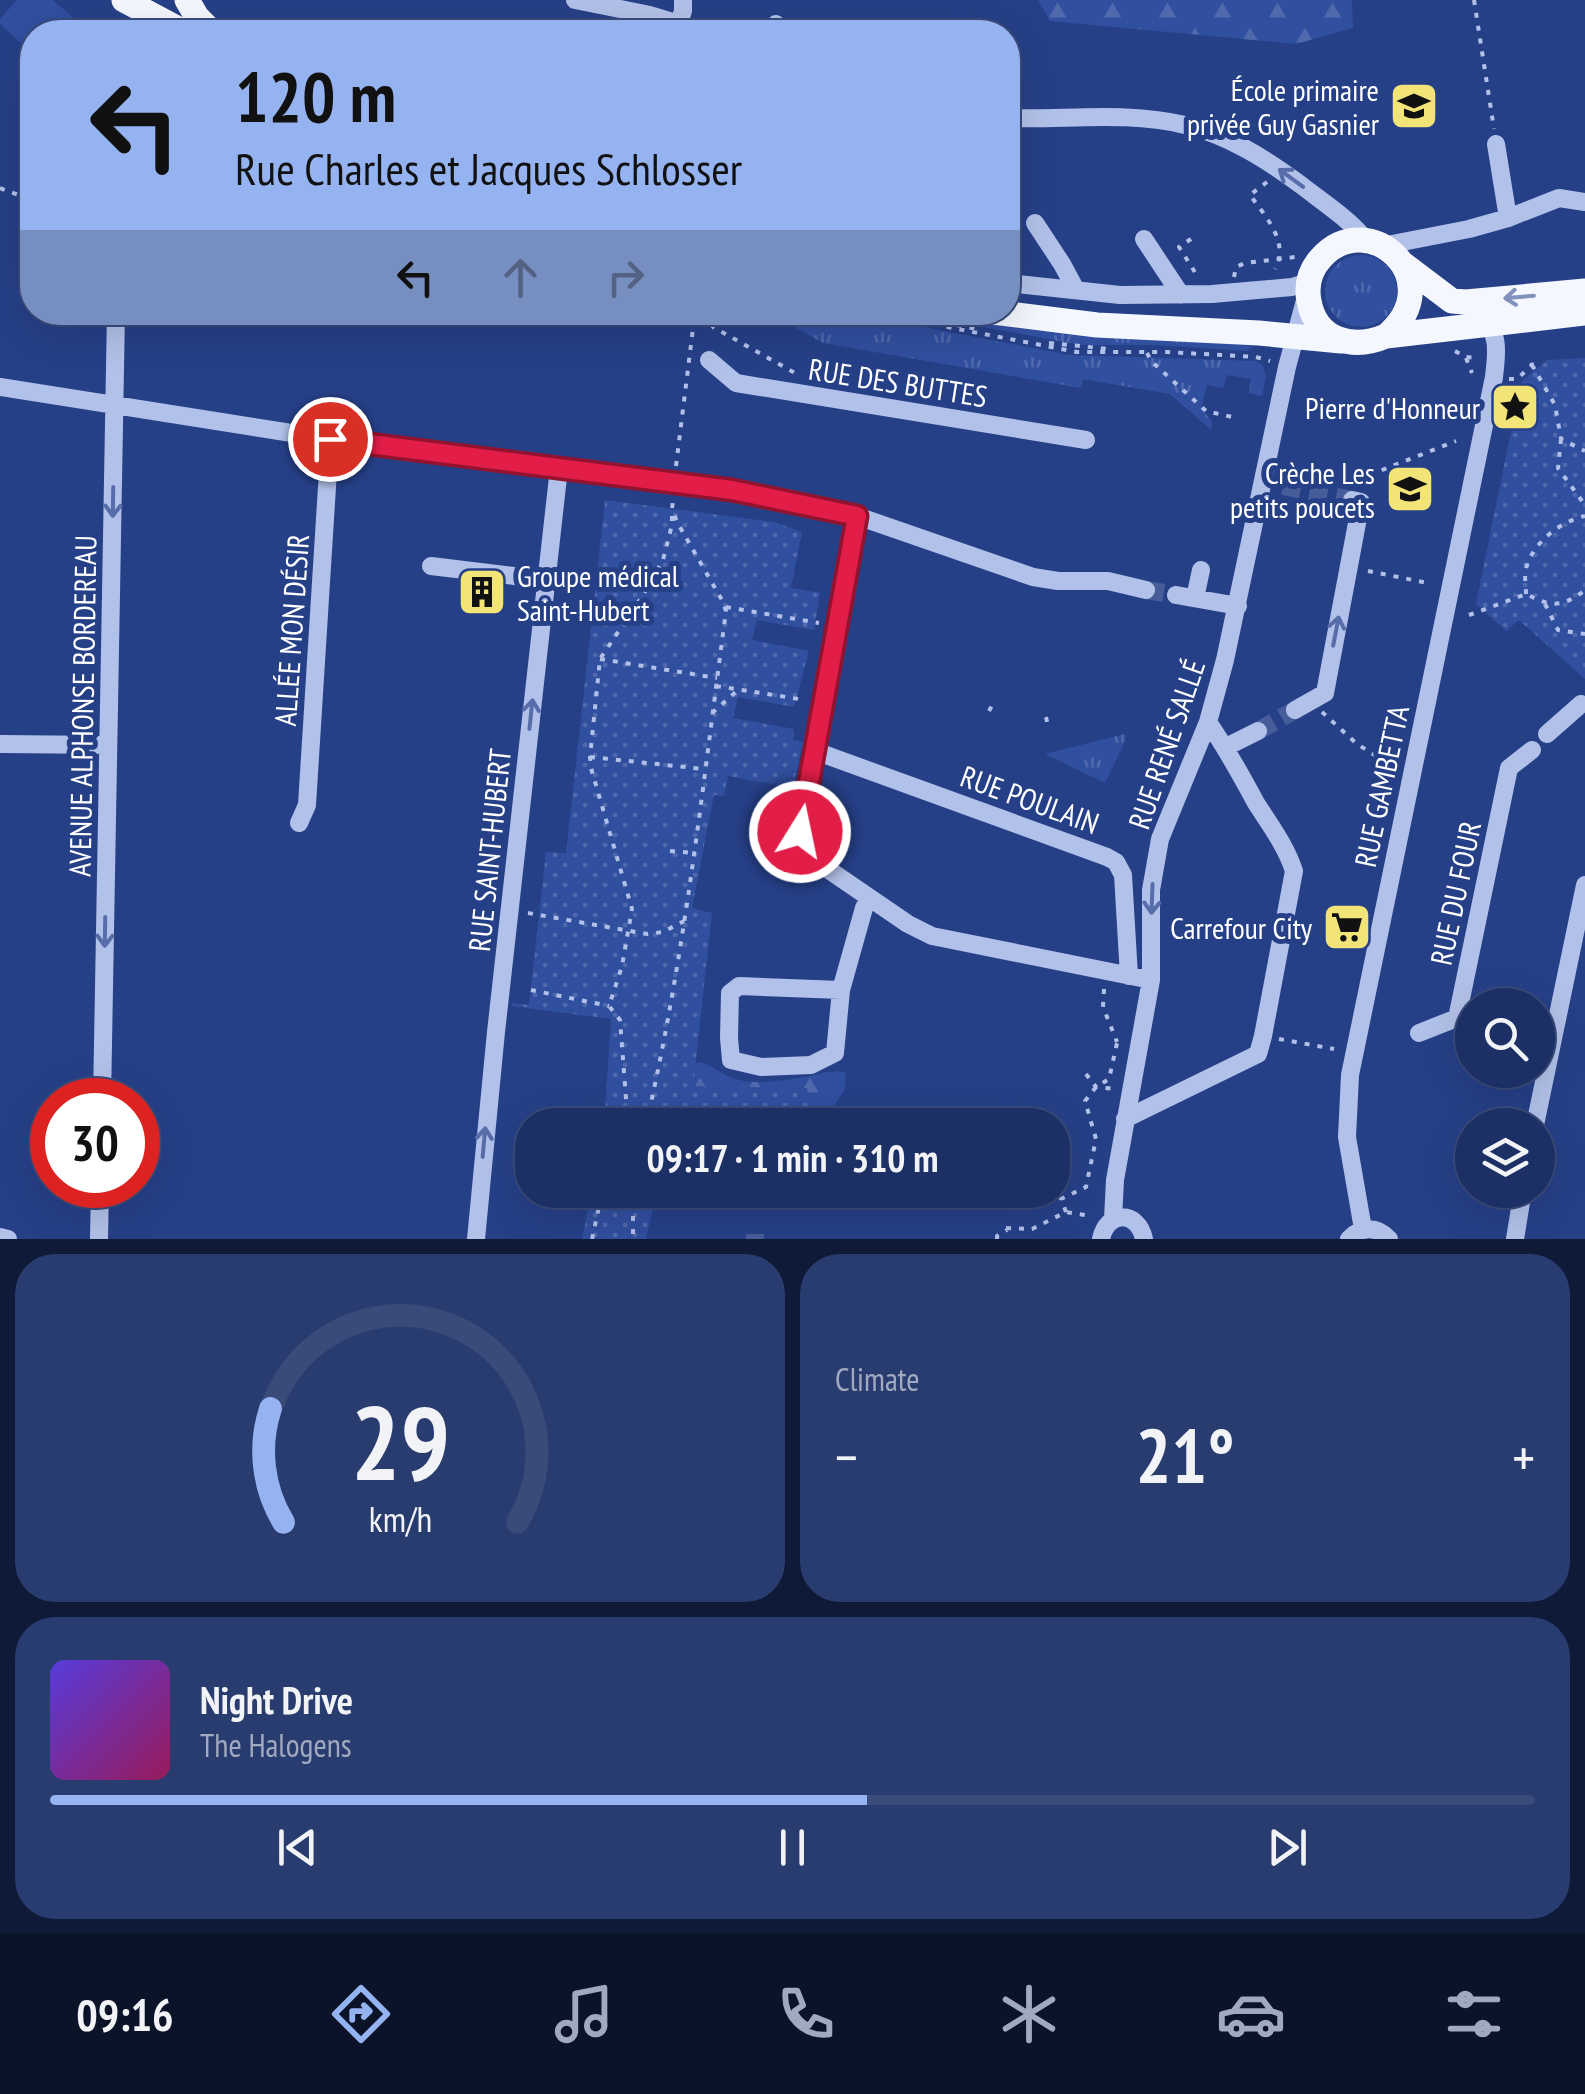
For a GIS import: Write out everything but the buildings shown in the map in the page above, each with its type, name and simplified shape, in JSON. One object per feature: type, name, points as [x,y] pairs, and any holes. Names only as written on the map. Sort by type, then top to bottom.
[{"type":"main road","points":[[145,4],[167,20]]},
{"type":"main road","points":[[1258,333],[1282,322],[1308,287],[1323,255],[1350,241],[1385,251],[1452,301],[1585,291]]},
{"type":"main road","points":[[1020,315],[1097,325],[1372,342],[1398,327],[1410,300],[1411,286],[1385,251]]},
{"type":"main road","points":[[1308,287],[1310,308],[1317,322],[1342,341]]},
{"type":"main road","points":[[1386,336],[1585,313]]},
{"type":"street","points":[[575,0],[666,20]]},
{"type":"street","points":[[1020,115],[1041,111],[1136,118],[1183,124],[1232,142],[1280,170],[1385,251],[1392,244],[1469,230],[1559,198],[1585,202]]},
{"type":"street","points":[[1496,144],[1508,218]]},
{"type":"street","points":[[1035,222],[1076,290]]},
{"type":"street","points":[[1144,240],[1181,296]]},
{"type":"street","points":[[1020,284],[1120,295],[1181,296],[1308,287]]},
{"type":"street","name":"RUE RENÉ SALLÉ","points":[[1113,1219],[1114,1180],[1151,980],[1151,890],[1160,839],[1208,722],[1271,484],[1294,338],[1308,287]]},
{"type":"street","points":[[1452,301],[1491,326]]},
{"type":"street","name":"AVENUE ALPHONSE BORDEREAU","points":[[102,1078],[116,325]]},
{"type":"street","name":"RUE GAMBETTA","points":[[1356,1234],[1347,1137],[1350,1075],[1494,377],[1496,342],[1491,326]]},
{"type":"street","points":[[1456,329],[1476,339],[1494,356]]},
{"type":"street","name":"RUE DES BUTTES","points":[[708,360],[736,383],[1086,440]]},
{"type":"street","points":[[0,387],[330,439],[757,494],[857,516],[1020,574],[1058,581],[1108,581],[1146,590]]},
{"type":"street","name":"ALLÉE MON DÉSIR","points":[[299,823],[307,805],[330,439]]},
{"type":"street","name":"RUE SAINT-HUBERT","points":[[476,1239],[559,468]]},
{"type":"street","points":[[1303,705],[1324,693],[1349,566],[1357,501]]},
{"type":"street","points":[[857,516],[832,627],[799,840],[810,857],[870,898],[909,933],[1151,980]]},
{"type":"street","points":[[431,566],[548,580]]},
{"type":"street","points":[[1201,570],[1186,597],[1238,606]]},
{"type":"street","points":[[832,627],[853,639]]},
{"type":"street","points":[[1547,734],[1581,704]]},
{"type":"street","points":[[1125,1119],[1258,1054],[1294,871],[1272,826],[1208,722]]},
{"type":"street","points":[[1226,747],[1258,731]]},
{"type":"street","points":[[0,744],[108,745]]},
{"type":"street","name":"RUE DU FOUR","points":[[1419,1033],[1457,1018],[1509,768],[1532,750]]},
{"type":"street","name":"RUE POULAIN","points":[[815,751],[1116,862],[1123,875],[1129,976]]},
{"type":"street","points":[[1539,1108],[1584,894]]},
{"type":"street","points":[[841,990],[739,986],[730,994],[728,1038],[732,1060],[761,1068],[811,1065],[835,1052],[841,990],[870,898]]},
{"type":"street","points":[[99,1239],[100,1208]]},
{"type":"street","points":[[1515,1239],[1520,1208]]},
{"type":"street","points":[[1100,1238],[1113,1219],[1126,1218],[1142,1228],[1144,1239]]},
{"type":"street","points":[[1356,1234],[1378,1230],[1389,1239]]},
{"type":"street","points":[[0,1237],[8,1239]]},
{"type":"path","points":[[1474,0],[1496,144]]},
{"type":"path","points":[[1274,271],[1280,258],[1277,236],[1250,195],[1280,170]]},
{"type":"path","points":[[1191,239],[1179,248],[1202,283]]},
{"type":"path","points":[[1233,284],[1236,268],[1245,263],[1297,257]]},
{"type":"path","points":[[609,1006],[622,966],[632,909],[591,768],[600,660],[664,559],[672,524],[693,325]]},
{"type":"path","points":[[745,345],[750,337]]},
{"type":"path","points":[[1146,348],[1151,361],[1206,411],[1232,417]]},
{"type":"path","points":[[1466,356],[1472,372]]},
{"type":"path","points":[[1504,379],[1517,379],[1531,362],[1555,405],[1562,440],[1558,468],[1585,505]]},
{"type":"path","points":[[1562,440],[1585,451]]},
{"type":"path","points":[[1357,501],[1367,476],[1456,441]]},
{"type":"path","points":[[650,1108],[664,1050],[684,922],[726,607],[672,509]]},
{"type":"path","points":[[1526,594],[1526,568],[1537,548],[1552,531],[1570,519],[1585,516]]},
{"type":"path","points":[[1349,566],[1428,584]]},
{"type":"path","points":[[1469,614],[1526,594],[1545,604],[1562,604],[1585,590]]},
{"type":"path","points":[[1545,604],[1558,630],[1585,634]]},
{"type":"path","points":[[726,607],[832,627]]},
{"type":"path","points":[[600,660],[717,678]]},
{"type":"path","points":[[716,686],[815,700]]},
{"type":"path","points":[[712,713],[738,690]]},
{"type":"path","points":[[989,711],[995,700]]},
{"type":"path","points":[[1303,705],[1389,764]]},
{"type":"path","points":[[1046,716],[1048,726]]},
{"type":"path","points":[[590,757],[704,769]]},
{"type":"path","points":[[670,851],[694,854]]},
{"type":"path","points":[[522,912],[656,934],[684,922]]},
{"type":"path","points":[[1104,980],[1102,1007],[1124,1060]]},
{"type":"path","points":[[531,990],[609,1006],[620,1020],[627,1108]]},
{"type":"path","points":[[1273,1038],[1334,1048]]},
{"type":"path","points":[[1066,1212],[1060,1199],[1086,1187],[1096,1139],[1085,1101],[1108,1079],[1117,1043]]},
{"type":"path","points":[[1086,1074],[1096,1087],[1118,1090]]},
{"type":"path","points":[[592,1239],[599,1208]]},
{"type":"path","points":[[633,1208],[633,1239]]},
{"type":"path","points":[[997,1239],[1008,1228],[1032,1229],[1066,1212],[1092,1216]]},
{"type":"green space","points":[[17,0],[53,0],[76,20],[20,20],[20,42],[0,24]]},
{"type":"green space","points":[[1038,0],[1352,0],[1353,28],[1296,44],[1050,21]]},
{"type":"green space","points":[[1361,255],[1386,266],[1397,291],[1386,316],[1361,327],[1336,316],[1325,291],[1336,266]]},
{"type":"green space","points":[[791,325],[913,325],[1069,355],[1256,361],[1263,366],[1266,377],[1262,396],[1249,393],[1251,379],[1227,375],[1223,388],[1207,385],[1201,409],[1212,421],[1211,430],[1170,394],[1083,379],[1081,388],[823,343]]},
{"type":"green space","points":[[972,325],[1254,346],[1247,351],[1080,345]]},
{"type":"green space","points":[[1585,358],[1585,679],[1519,620],[1506,631],[1476,604],[1521,382],[1547,360]]},
{"type":"green space","points":[[605,500],[774,522],[802,532],[791,588],[820,593],[814,630],[757,620],[752,640],[809,651],[794,707],[738,697],[733,718],[794,729],[793,740],[803,742],[793,788],[728,776],[724,796],[714,795],[692,908],[712,913],[693,1086],[807,1088],[810,1108],[605,1108],[611,1019],[512,1006],[529,1005],[546,852],[566,853]]},
{"type":"green space","points":[[1125,734],[1105,783],[1045,754]]},
{"type":"green space","points":[[700,1062],[731,1078],[750,1082],[845,1072],[845,1086],[835,1108],[739,1108],[648,1085]]},
{"type":"green space","points":[[588,1208],[653,1208],[646,1239],[582,1239]]},
{"type":"tunnel","points":[[1283,486],[1352,500]]},
{"type":"tunnel","points":[[1146,590],[1176,595]]},
{"type":"tunnel","points":[[1258,731],[1295,710]]},
{"type":"tunnel","points":[[755,1234],[755,1239]]},
{"type":"place","name":"École primaire privée Guy Gasnier","points":[[1414,106]]},
{"type":"place","name":"Pierre d'Honneur","points":[[1515,407]]},
{"type":"place","name":"Crèche Les petits poucets","points":[[1410,489]]},
{"type":"place","name":"Groupe médical Saint-Hubert","points":[[482,592]]},
{"type":"place","name":"Carrefour City","points":[[1347,927]]},
{"type":"route","points":[[330,439],[732,490],[857,516],[800,832]]}]
